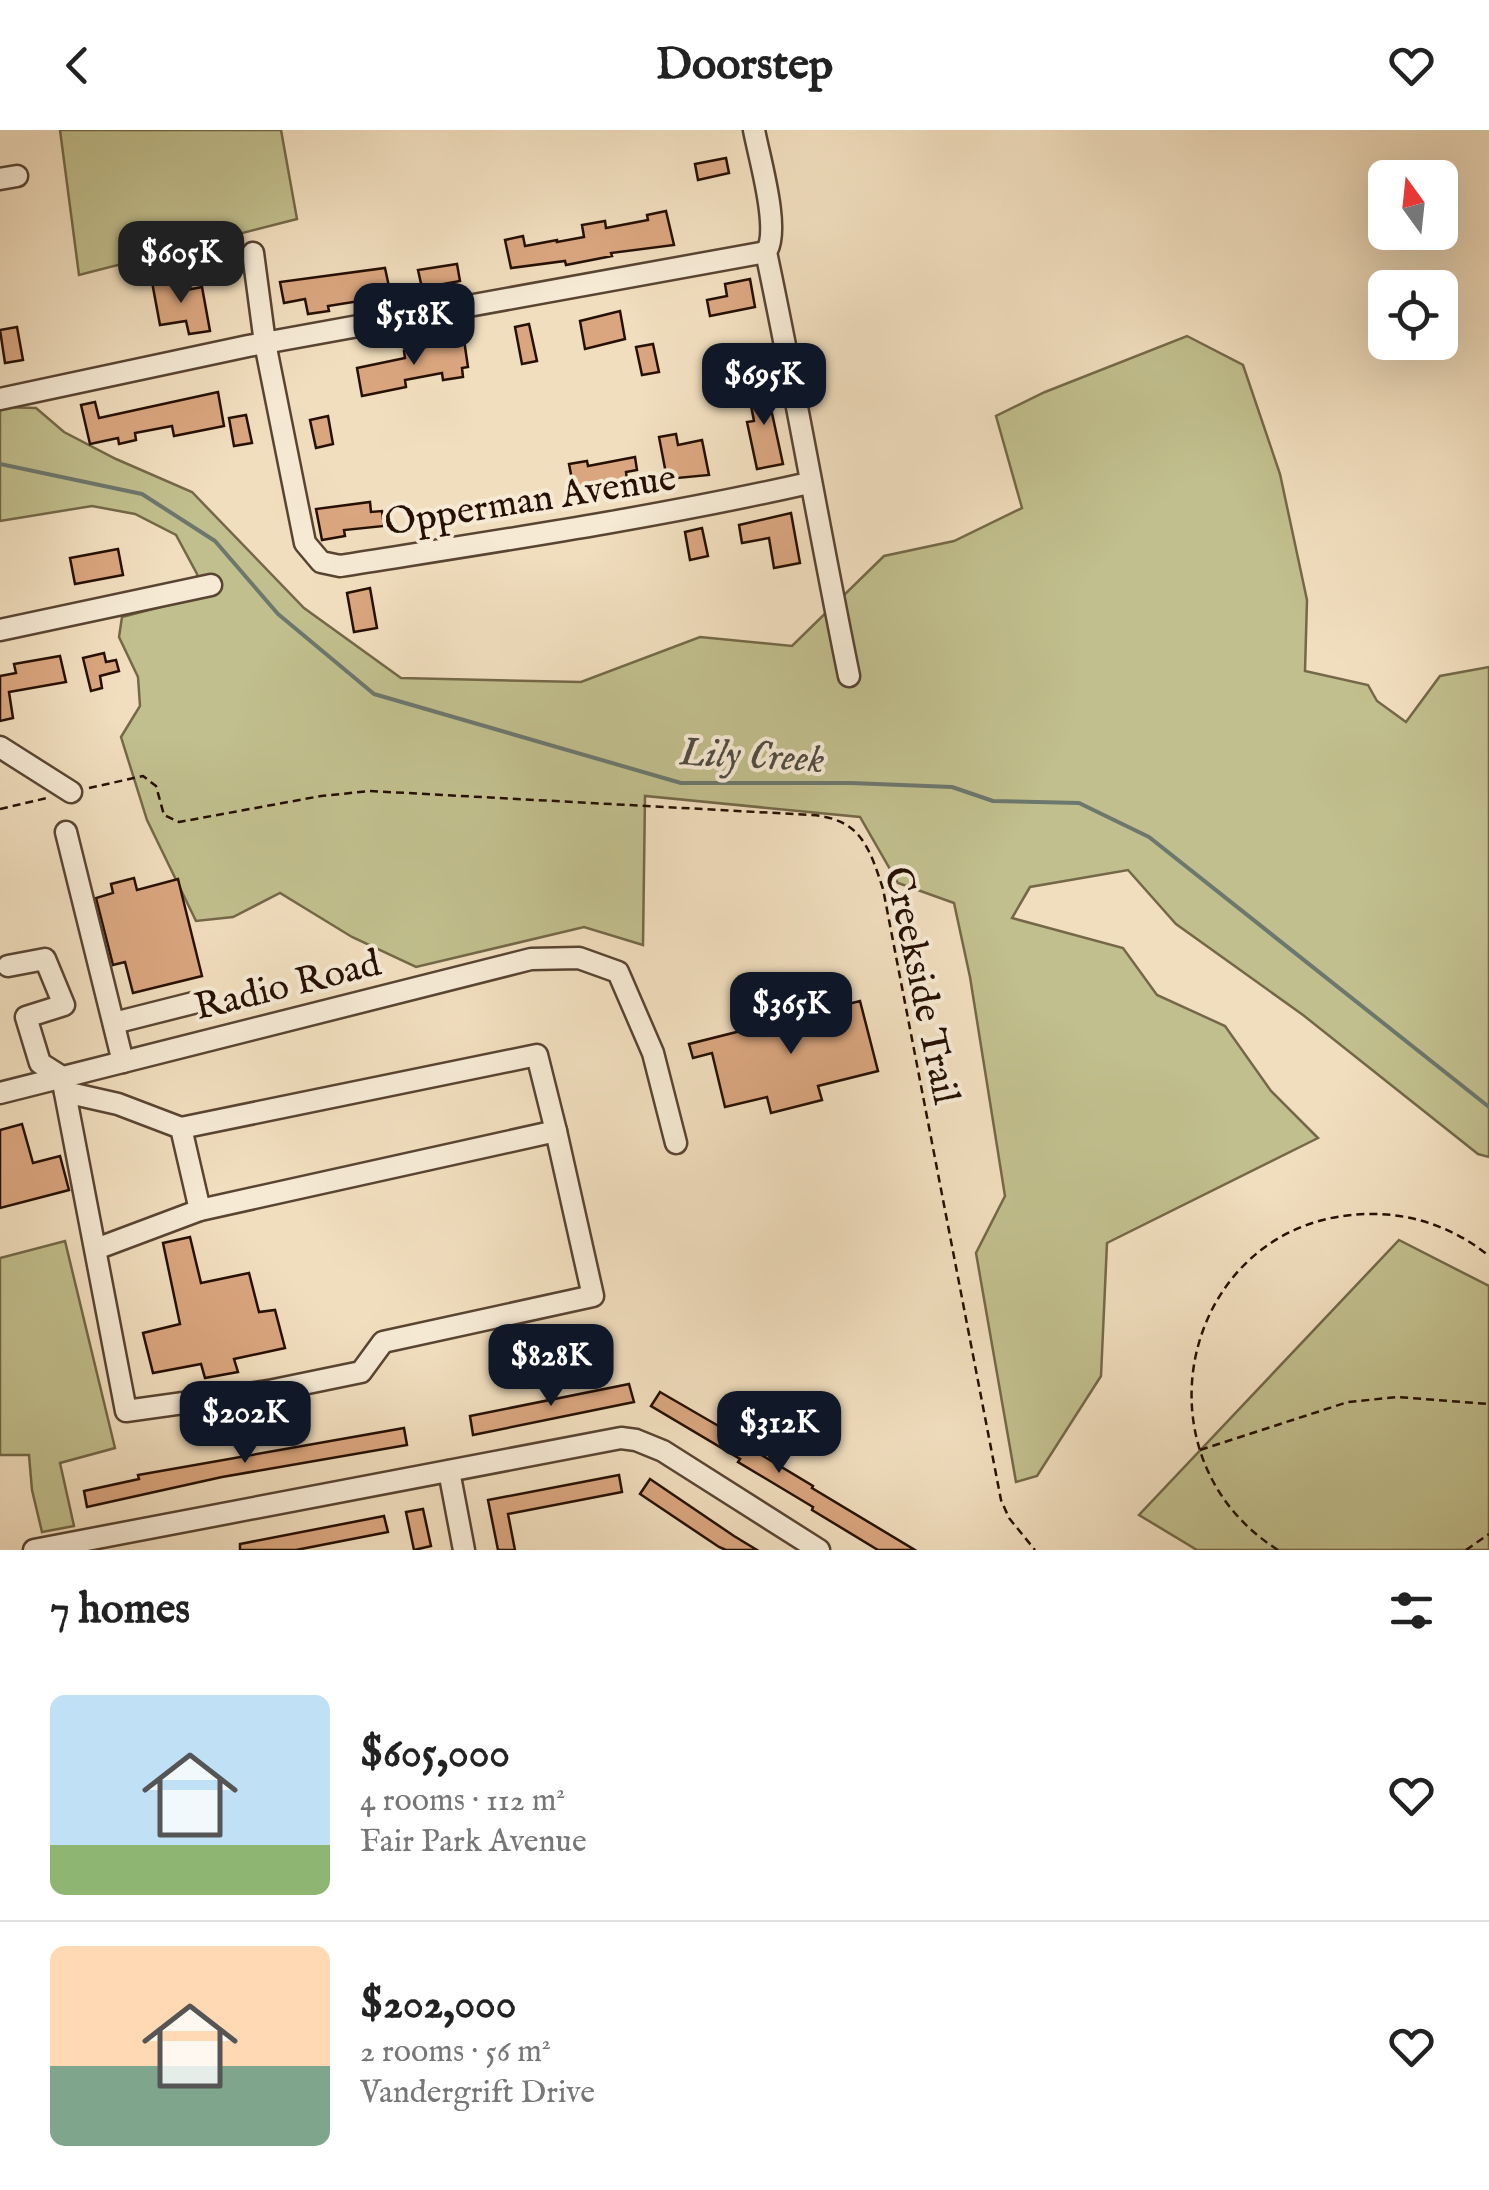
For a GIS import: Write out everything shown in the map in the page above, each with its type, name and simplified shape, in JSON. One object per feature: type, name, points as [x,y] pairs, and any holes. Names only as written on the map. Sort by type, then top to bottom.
[{"type":"street","points":[[754,130],[772,226],[766,252],[848,676]]},
{"type":"street","points":[[0,399],[264,343],[766,252]]},
{"type":"street","points":[[254,253],[264,343]]},
{"type":"street","name":"Opperman Avenue","points":[[264,343],[305,543],[321,562],[340,566],[518,538],[809,483]]},
{"type":"street","points":[[0,630],[211,586]]},
{"type":"street","points":[[0,747],[71,792]]},
{"type":"street","points":[[66,832],[123,1062]]},
{"type":"street","name":"Radio Road","points":[[0,1094],[63,1084],[123,1062],[531,959],[552,957],[593,962],[618,972],[654,1053],[676,1143]]},
{"type":"street","points":[[8,966],[45,959],[64,1005],[26,1016],[40,1063],[63,1084],[181,1128],[538,1055],[593,1296],[384,1342],[361,1372],[270,1391],[126,1410],[63,1084]]},
{"type":"street","points":[[114,1023],[204,1000]]},
{"type":"street","points":[[181,1128],[200,1210]]},
{"type":"street","points":[[96,1249],[200,1210],[556,1131]]},
{"type":"street","points":[[34,1550],[606,1439],[636,1440],[663,1451],[820,1550]]},
{"type":"street","points":[[450,1471],[464,1550]]},
{"type":"path","name":"Creekside Trail","points":[[0,809],[143,776],[156,786],[164,815],[179,822],[370,791],[812,816],[836,818],[851,826],[876,867],[883,888],[1000,1500],[1035,1550]]},
{"type":"path","points":[[1278,1550],[1258,1538],[1233,1513],[1212,1484],[1198,1451],[1191,1416],[1190,1380],[1196,1346],[1210,1312],[1229,1282],[1283,1236],[1316,1222],[1351,1214],[1387,1214],[1422,1220],[1455,1233],[1489,1256]]},
{"type":"path","points":[[1198,1451],[1348,1402],[1398,1398],[1489,1404]]},
{"type":"path","points":[[1466,1550],[1489,1534]]},
{"type":"shaded area","points":[[60,130],[281,130],[297,219],[79,275]]},
{"type":"shaded area","points":[[1187,336],[1243,365],[1280,474],[1307,600],[1305,671],[1368,685],[1377,701],[1406,722],[1440,676],[1489,667],[1489,1157],[1478,1154],[1303,1015],[1176,924],[1128,870],[1030,887],[1012,918],[1123,948],[1157,995],[1225,1026],[1271,1091],[1318,1138],[1107,1243],[1101,1376],[1037,1476],[1016,1482],[976,1253],[1005,1196],[970,977],[954,903],[898,883],[860,817],[645,796],[643,945],[584,927],[416,967],[352,937],[280,893],[233,917],[196,921],[147,820],[121,737],[140,706],[138,677],[119,637],[122,617],[202,596],[197,574],[176,535],[135,514],[92,506],[0,521],[0,407],[36,408],[64,432],[192,492],[304,608],[401,678],[581,682],[700,637],[792,646],[884,556],[954,541],[1022,508],[996,416],[1045,392]]},
{"type":"shaded area","points":[[1399,1240],[1489,1286],[1489,1550],[1197,1550],[1139,1515]]},
{"type":"shaded area","points":[[65,1241],[115,1448],[60,1463],[74,1526],[42,1532],[29,1455],[0,1455],[0,1258]]},
{"type":"building","points":[[726,158],[729,173],[698,180],[695,164]]},
{"type":"building","points":[[666,211],[674,245],[611,253],[612,256],[566,265],[565,261],[511,268],[505,240],[523,236],[525,246],[557,242],[584,237],[582,225],[605,221],[606,228],[648,220],[647,215]]},
{"type":"building","points":[[457,264],[460,281],[422,288],[418,270]]},
{"type":"building","points":[[385,268],[391,296],[328,306],[329,311],[308,314],[305,299],[284,303],[280,282]]},
{"type":"building","points":[[173,278],[176,292],[202,287],[210,331],[189,334],[186,321],[160,325],[152,282]]},
{"type":"building","points":[[750,279],[755,307],[710,316],[707,300],[727,296],[725,284]]},
{"type":"building","points":[[620,311],[625,339],[585,349],[580,321]]},
{"type":"building","points":[[529,324],[537,361],[522,364],[515,327]]},
{"type":"building","points":[[17,327],[23,360],[5,363],[0,330]]},
{"type":"building","points":[[464,340],[468,367],[462,368],[463,377],[443,380],[442,373],[405,380],[406,387],[362,396],[357,368],[405,358],[404,351]]},
{"type":"building","points":[[653,344],[659,372],[642,375],[636,347]]},
{"type":"building","points":[[774,385],[778,403],[770,404],[783,464],[757,469],[747,422],[754,421],[748,390]]},
{"type":"building","points":[[218,392],[224,426],[174,436],[172,426],[135,433],[136,440],[119,444],[118,438],[90,444],[81,405],[95,402],[99,418]]},
{"type":"building","points":[[246,415],[252,443],[234,446],[229,418]]},
{"type":"building","points":[[328,416],[333,444],[316,448],[310,420]]},
{"type":"building","points":[[676,434],[678,445],[702,440],[709,475],[667,479],[659,437]]},
{"type":"building","points":[[635,457],[637,470],[626,472],[627,479],[574,490],[569,464],[587,461],[588,466]]},
{"type":"building","points":[[370,502],[371,512],[382,511],[384,526],[344,530],[345,536],[322,540],[316,509]]},
{"type":"building","points":[[791,513],[800,563],[774,568],[769,538],[742,543],[739,525]]},
{"type":"building","points":[[702,528],[708,556],[690,560],[685,532]]},
{"type":"building","points":[[118,549],[123,575],[75,584],[70,558]]},
{"type":"building","points":[[370,588],[377,628],[354,632],[347,593]]},
{"type":"building","points":[[104,653],[106,662],[116,660],[119,671],[100,676],[102,688],[91,691],[83,658]]},
{"type":"building","points":[[60,656],[66,682],[9,692],[13,718],[0,721],[0,676],[16,673],[14,664]]},
{"type":"building","points":[[134,878],[137,890],[178,879],[202,976],[133,993],[125,962],[113,965],[96,898],[113,893],[111,884]]},
{"type":"building","points":[[860,1001],[878,1071],[818,1086],[822,1100],[771,1113],[767,1097],[725,1107],[712,1053],[693,1058],[689,1044]]},
{"type":"building","points":[[22,1124],[33,1163],[60,1156],[69,1190],[0,1208],[0,1130]]},
{"type":"building","points":[[190,1237],[201,1283],[249,1273],[259,1312],[275,1310],[285,1348],[234,1359],[238,1372],[205,1378],[201,1364],[153,1373],[143,1333],[180,1324],[163,1243]]},
{"type":"building","points":[[629,1384],[634,1402],[473,1435],[470,1416]]},
{"type":"building","points":[[660,1392],[915,1550],[878,1550],[812,1510],[813,1507],[738,1462],[740,1459],[651,1406]]},
{"type":"building","points":[[404,1428],[407,1445],[222,1477],[87,1507],[84,1491],[139,1479],[138,1475]]},
{"type":"building","points":[[619,1475],[622,1492],[508,1514],[515,1550],[498,1550],[488,1500]]},
{"type":"building","points":[[650,1479],[757,1550],[719,1547],[640,1494]]},
{"type":"building","points":[[423,1509],[431,1546],[414,1550],[406,1512]]},
{"type":"building","points":[[384,1516],[388,1532],[296,1550],[240,1550],[240,1544]]},
{"type":"waterway","name":"Lily Creek","points":[[0,464],[142,494],[215,541],[278,614],[374,694],[681,783],[952,787],[993,801],[1079,803],[1149,837],[1489,1107]]}]
